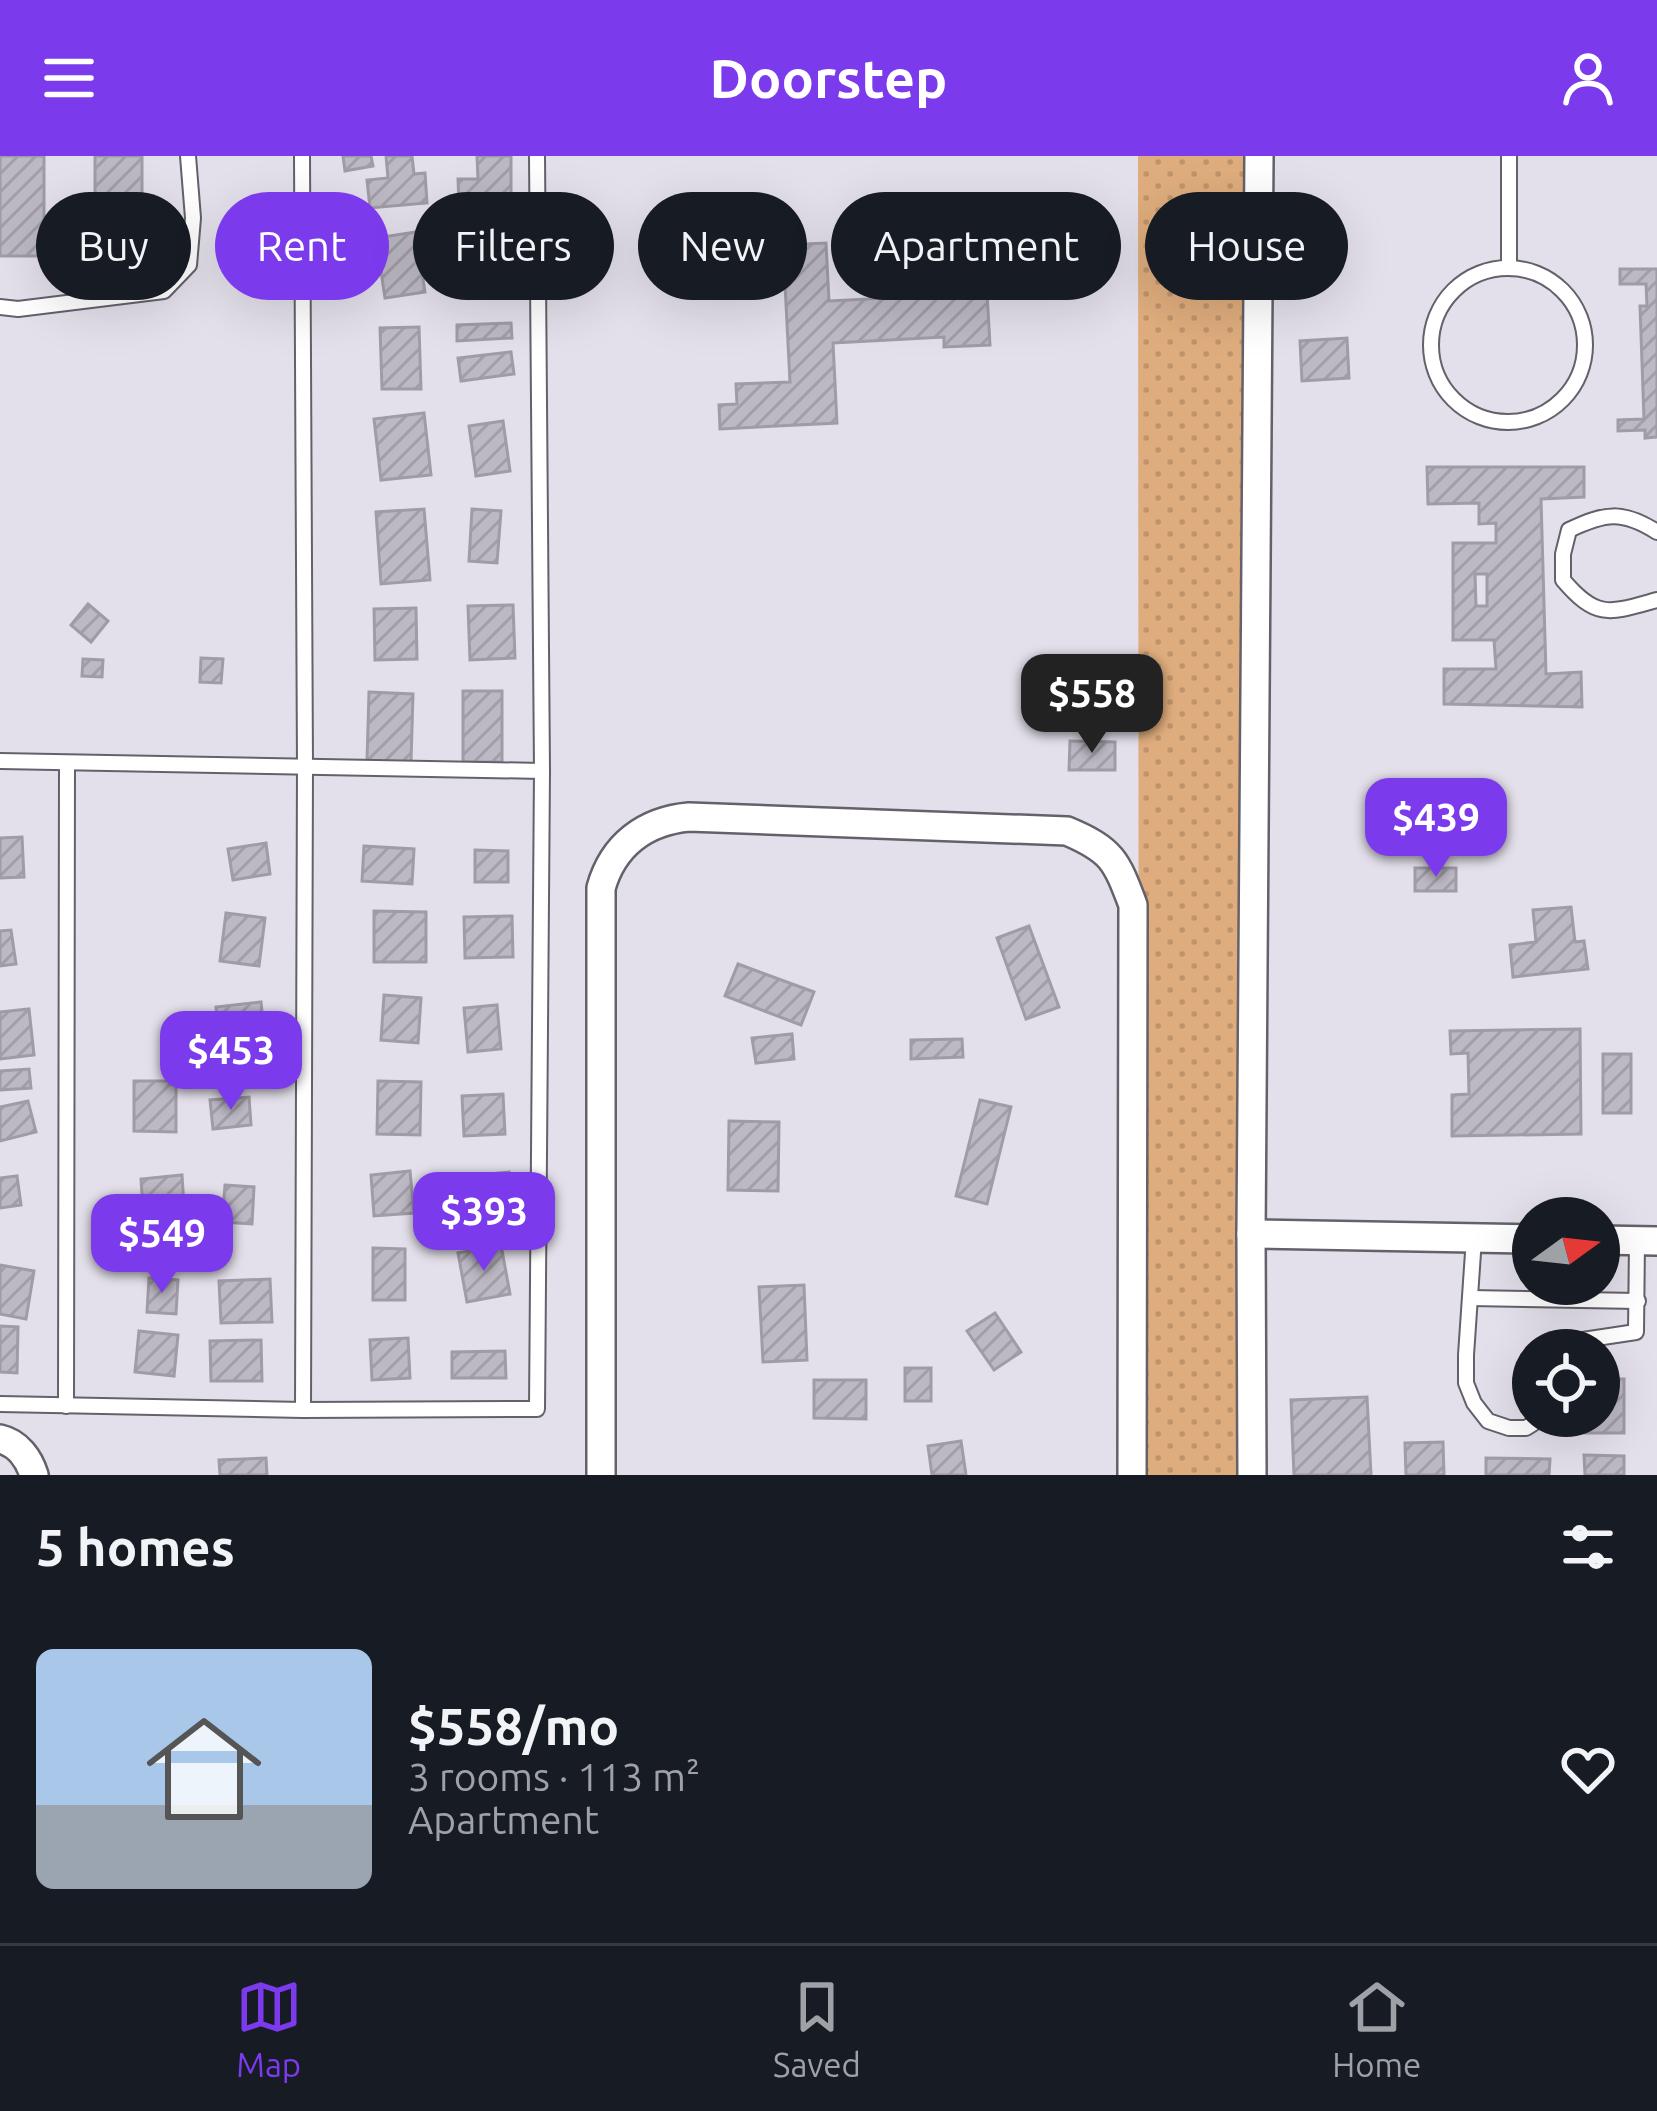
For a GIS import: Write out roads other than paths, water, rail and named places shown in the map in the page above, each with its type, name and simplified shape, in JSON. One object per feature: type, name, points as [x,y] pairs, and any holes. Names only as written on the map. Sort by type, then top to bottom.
[{"type":"street","points":[[1252,1475],[1259,156]]},
{"type":"street","points":[[602,1475],[601,888],[614,855],[633,836],[668,819],[688,817],[1067,831],[1096,843],[1118,867],[1133,904],[1132,1475]]},
{"type":"street","points":[[1251,1234],[1512,1239]]},
{"type":"street","points":[[0,1439],[28,1458],[34,1475]]},
{"type":"lane","points":[[0,307],[18,309],[164,291],[189,265],[193,218],[188,156]]},
{"type":"lane","points":[[302,156],[303,1410]]},
{"type":"lane","points":[[0,1404],[303,1410],[537,1408],[542,771],[537,156]]},
{"type":"lane","points":[[1509,156],[1510,266]]},
{"type":"lane","points":[[1510,266],[1548,278],[1576,308],[1586,347],[1575,386],[1546,415],[1506,424],[1467,412],[1439,383],[1429,343],[1441,304],[1470,276],[1510,266]]},
{"type":"lane","points":[[1657,532],[1621,515],[1598,517],[1569,530],[1563,580],[1596,610],[1657,600]]},
{"type":"lane","points":[[0,761],[542,771]]},
{"type":"lane","points":[[66,1406],[67,763]]},
{"type":"lane","points":[[1474,1238],[1466,1383],[1488,1420],[1512,1428]]},
{"type":"lane","points":[[1620,1334],[1636,1332],[1647,1241]]},
{"type":"lane","points":[[1470,1298],[1638,1301]]}]
